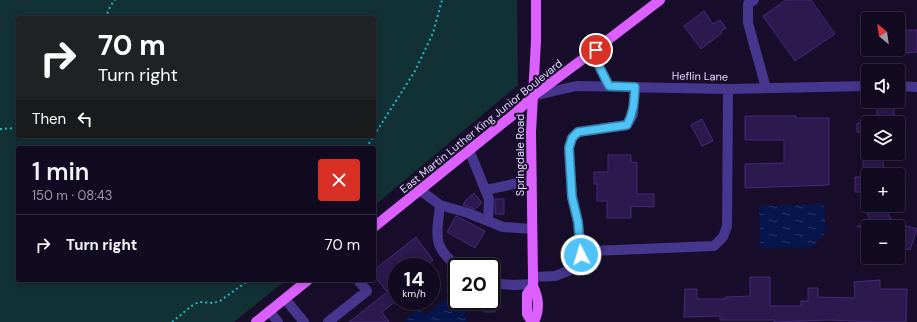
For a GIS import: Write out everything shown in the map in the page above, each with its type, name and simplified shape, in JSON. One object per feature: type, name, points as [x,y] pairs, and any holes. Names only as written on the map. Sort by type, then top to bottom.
[{"type":"main road","name":"Springdale Road","points":[[533,322],[538,314],[538,295],[533,282],[531,132],[536,41],[536,0]]},
{"type":"main road","name":"East Martin Luther King Junior Boulevard","points":[[376,225],[513,115],[533,96],[596,50],[660,0]]},
{"type":"main road","points":[[256,322],[305,282]]},
{"type":"street","points":[[754,0],[748,4],[748,23],[766,88]]},
{"type":"street","points":[[596,50],[599,66],[609,86]]},
{"type":"street","name":"Heflin Lane","points":[[533,96],[576,86],[728,89],[861,86]]},
{"type":"street","points":[[905,86],[917,87]]},
{"type":"street","points":[[500,283],[514,285],[533,282],[568,272],[576,264],[581,255],[578,222],[572,197],[569,148],[572,138],[578,132],[627,125],[633,115],[635,87]]},
{"type":"street","points":[[581,255],[593,251],[714,246],[723,237],[727,226],[728,202],[728,89]]},
{"type":"street","points":[[469,150],[489,199],[488,221]]},
{"type":"street","points":[[486,190],[532,180]]},
{"type":"street","points":[[420,190],[440,205],[503,227],[532,229]]},
{"type":"street","points":[[440,205],[437,229],[438,244],[442,252],[449,258]]},
{"type":"street","points":[[328,322],[367,291],[360,282]]},
{"type":"street","points":[[284,299],[304,322]]},
{"type":"street","points":[[269,311],[278,322]]},
{"type":"path","points":[[105,16],[115,0]]},
{"type":"path","points":[[376,132],[415,71],[433,33],[442,0]]},
{"type":"path","points":[[0,129],[16,128]]},
{"type":"path","points":[[172,322],[194,304],[200,302],[212,303],[220,301],[246,282]]},
{"type":"green space","points":[[0,0],[517,0],[518,85],[376,204],[376,146],[16,146],[16,282],[284,282],[234,322],[0,322]]},
{"type":"water","points":[[824,204],[826,232],[813,247],[760,248],[759,206]]},
{"type":"water","points":[[448,297],[448,310],[466,310],[467,322],[407,322],[405,320],[418,310],[420,310],[425,316],[432,310],[440,310],[440,304]]},
{"type":"building","points":[[786,0],[811,0],[835,34],[795,61],[763,16]]},
{"type":"building","points":[[704,11],[713,24],[720,20],[726,28],[721,31],[722,33],[701,49],[684,26]]},
{"type":"building","points":[[906,30],[917,30],[917,52],[906,53]]},
{"type":"building","points":[[877,108],[894,108],[894,116],[877,116]]},
{"type":"building","points":[[745,116],[796,116],[796,118],[829,118],[829,185],[745,188],[745,164],[784,163],[784,140],[745,140]]},
{"type":"building","points":[[702,119],[713,141],[702,146],[691,125]]},
{"type":"building","points":[[857,123],[861,123],[861,132],[857,132]]},
{"type":"building","points":[[608,155],[631,155],[631,162],[637,163],[637,194],[654,194],[654,207],[631,206],[631,218],[607,218],[607,201],[597,201],[597,184],[594,184],[594,172],[608,172]]},
{"type":"building","points":[[863,160],[883,160],[884,168],[863,168]]},
{"type":"building","points":[[855,177],[861,177],[861,192],[855,192]]},
{"type":"building","points":[[474,193],[482,203],[475,209],[463,205],[466,200]]},
{"type":"building","points":[[495,199],[504,199],[504,214],[495,214]]},
{"type":"building","points":[[866,212],[888,212],[891,219],[889,220],[870,220]]},
{"type":"building","points":[[456,216],[485,231],[475,248],[447,232]]},
{"type":"building","points":[[905,225],[917,229],[910,250],[905,248]]},
{"type":"building","points":[[416,237],[432,258],[389,258]]},
{"type":"building","points":[[388,259],[388,307],[382,312],[389,322],[349,322],[387,292],[376,278],[376,268]]},
{"type":"building","points":[[750,277],[770,277],[770,306],[801,306],[801,301],[808,301],[808,288],[818,288],[818,297],[855,298],[854,282],[880,280],[880,289],[907,289],[906,322],[829,320],[774,322],[774,320],[720,320],[720,316],[684,317],[685,289],[697,289],[697,299],[725,299],[725,297],[750,296]]},
{"type":"building","points":[[484,310],[495,310],[495,312],[484,312]]},
{"type":"route","points":[[581,255],[578,222],[572,197],[569,148],[572,138],[578,132],[627,125],[633,115],[635,87],[609,86],[599,66],[596,50]]}]
